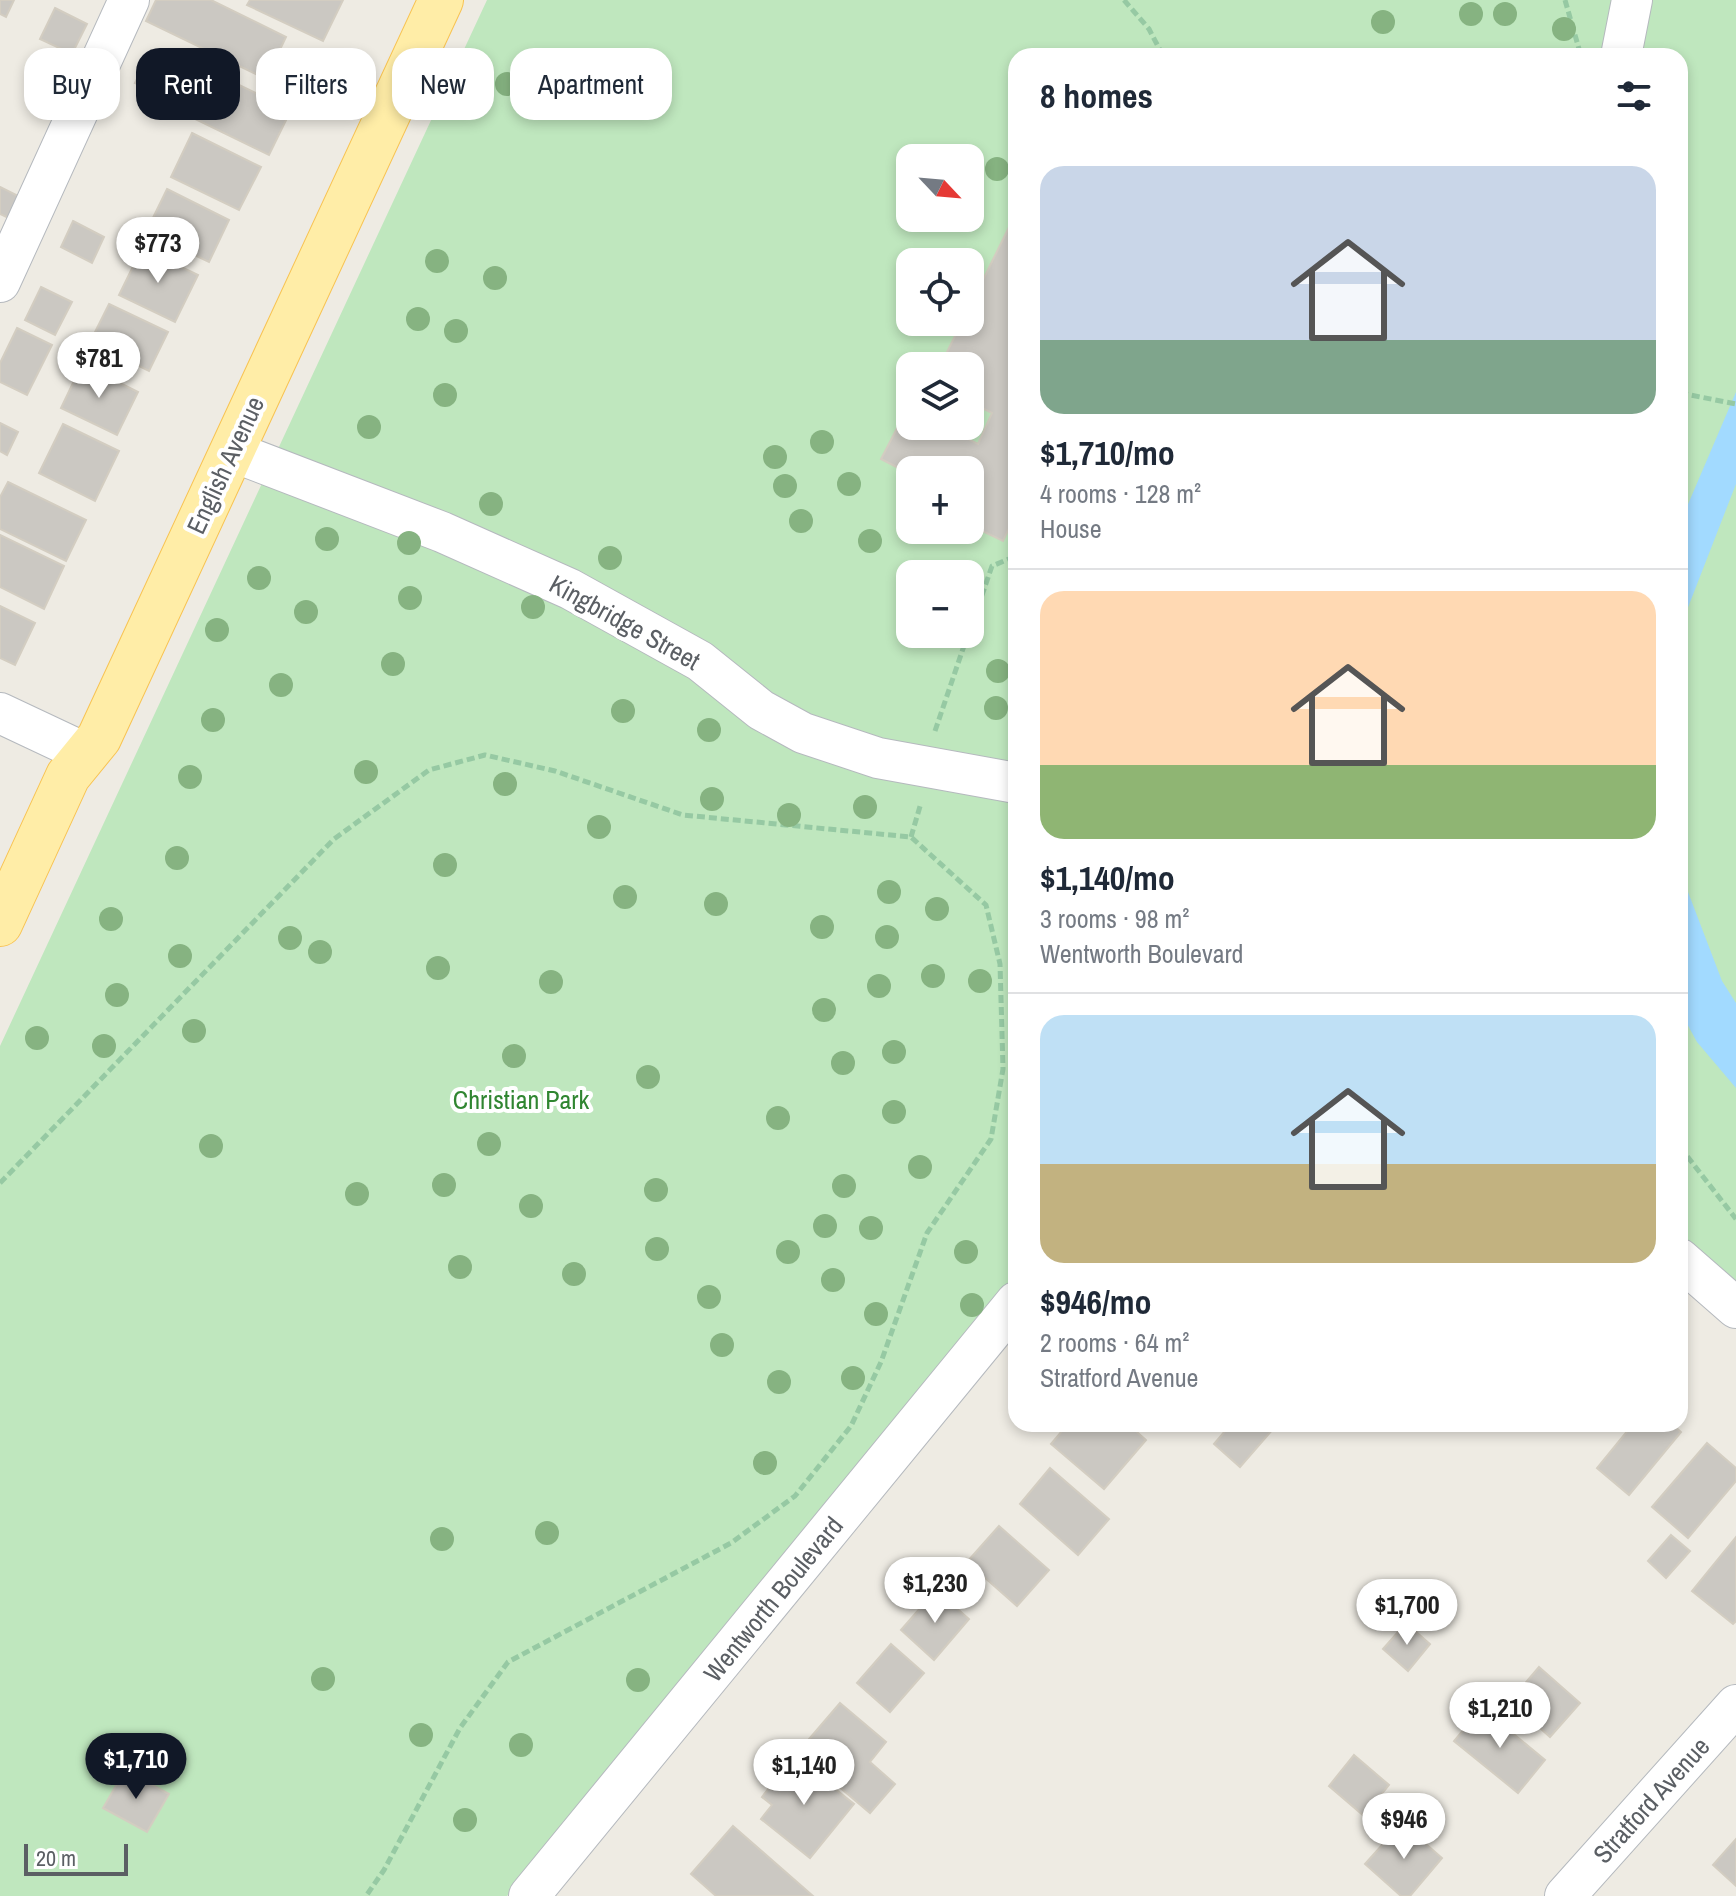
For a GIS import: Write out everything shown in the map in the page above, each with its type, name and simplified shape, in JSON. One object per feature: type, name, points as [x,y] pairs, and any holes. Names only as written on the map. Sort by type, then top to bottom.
[{"type":"main road","name":"English Avenue","points":[[0,924],[68,776],[99,738],[441,0]]},
{"type":"street","points":[[0,282],[129,0]]},
{"type":"street","points":[[1623,48],[1632,0]]},
{"type":"street","name":"Kingbridge Street","points":[[231,451],[442,532],[570,589],[700,661],[754,705],[803,733],[878,758],[1008,782]]},
{"type":"street","points":[[0,713],[85,753]]},
{"type":"street","points":[[1688,1266],[1736,1308]]},
{"type":"street","name":"Wentworth Boulevard","points":[[529,1896],[1008,1312]]},
{"type":"street","name":"Stratford Avenue","points":[[1565,1896],[1733,1713]]},
{"type":"path","points":[[1124,0],[1149,29],[1159,48]]},
{"type":"path","points":[[1565,0],[1579,48]]},
{"type":"path","points":[[1688,394],[1736,404]]},
{"type":"path","points":[[984,589],[992,566],[1008,559]]},
{"type":"path","points":[[935,732],[964,648]]},
{"type":"path","points":[[0,1183],[334,839],[429,770],[485,755],[555,771],[683,815],[911,837],[986,905],[1000,964],[1003,1069],[991,1139],[927,1233],[881,1362],[851,1426],[795,1496],[731,1543],[508,1662],[460,1728],[384,1870],[366,1896]]},
{"type":"path","points":[[911,837],[923,794]]},
{"type":"path","points":[[1688,1157],[1736,1219]]},
{"type":"green space","name":"Christian Park","points":[[487,0],[1736,0],[1736,1282],[1688,1242],[1688,48],[1008,48],[1008,1284],[507,1896],[0,1896],[0,1046],[431,120],[494,120],[494,48],[465,48]]},
{"type":"water","points":[[1736,392],[1736,484],[1688,607],[1688,504]]},
{"type":"water","points":[[1688,892],[1722,981],[1736,1003],[1736,1088],[1697,1042],[1688,1026]]},
{"type":"building","points":[[0,0],[14,0],[6,17],[0,14]]},
{"type":"building","points":[[156,0],[211,0],[286,37],[281,48],[256,48],[256,74],[240,66],[240,48],[202,48],[146,21]]},
{"type":"building","points":[[250,0],[343,0],[323,41],[247,5]]},
{"type":"building","points":[[55,8],[87,24],[75,48],[59,48],[40,39]]},
{"type":"building","points":[[240,85],[256,93],[256,120],[286,120],[269,155],[197,120],[240,120]]},
{"type":"building","points":[[192,133],[261,167],[239,210],[171,177]]},
{"type":"building","points":[[0,187],[30,202],[19,223],[0,214]]},
{"type":"building","points":[[167,189],[229,220],[209,262],[146,232]]},
{"type":"building","points":[[73,221],[104,237],[92,263],[61,247]]},
{"type":"building","points":[[1008,229],[1008,531],[1003,541],[984,532],[984,456],[896,456],[896,467],[881,459],[896,430],[896,440],[970,440],[978,444],[984,440],[984,431],[992,413],[984,409],[984,352],[947,352],[955,336],[984,336],[984,278]]},
{"type":"building","points":[[142,248],[198,275],[175,322],[119,295]]},
{"type":"building","points":[[41,287],[72,302],[55,335],[25,320]]},
{"type":"building","points":[[109,304],[168,332],[149,371],[90,342]]},
{"type":"building","points":[[17,328],[52,345],[27,395],[0,382],[0,363]]},
{"type":"building","points":[[82,364],[138,392],[117,435],[61,408]]},
{"type":"building","points":[[0,423],[18,432],[7,455],[0,451]]},
{"type":"building","points":[[63,424],[119,451],[95,501],[39,473]]},
{"type":"building","points":[[8,482],[86,520],[66,561],[0,529],[0,497]]},
{"type":"building","points":[[0,535],[64,566],[44,609],[0,587]]},
{"type":"building","points":[[0,606],[35,623],[15,665],[0,658]]},
{"type":"building","points":[[1061,1432],[1137,1432],[1146,1440],[1104,1489],[1051,1444]]},
{"type":"building","points":[[1224,1432],[1270,1432],[1240,1467],[1214,1444]]},
{"type":"building","points":[[1626,1432],[1681,1432],[1629,1495],[1597,1468]]},
{"type":"building","points":[[1707,1443],[1736,1468],[1736,1481],[1688,1538],[1652,1507]]},
{"type":"building","points":[[1050,1468],[1109,1519],[1078,1555],[1020,1504]]},
{"type":"building","points":[[999,1526],[1049,1570],[1017,1606],[967,1562]]},
{"type":"building","points":[[1671,1535],[1690,1551],[1666,1578],[1648,1561]]},
{"type":"building","points":[[1736,1537],[1736,1621],[1733,1624],[1692,1591]]},
{"type":"building","points":[[936,1590],[969,1619],[934,1660],[901,1630]]},
{"type":"building","points":[[1406,1623],[1430,1644],[1408,1671],[1383,1649]]},
{"type":"building","points":[[891,1644],[924,1673],[890,1712],[857,1683]]},
{"type":"building","points":[[1539,1667],[1580,1703],[1550,1737],[1510,1701]]},
{"type":"building","points":[[840,1703],[886,1742],[870,1762],[895,1784],[870,1813],[798,1752]]},
{"type":"building","points":[[1482,1708],[1545,1760],[1518,1793],[1454,1741]]},
{"type":"building","points":[[1354,1755],[1389,1785],[1364,1816],[1329,1786]]},
{"type":"building","points":[[794,1756],[854,1804],[810,1858],[761,1819],[772,1805],[762,1797]]},
{"type":"building","points":[[125,1770],[169,1794],[147,1832],[103,1808]]},
{"type":"building","points":[[1402,1823],[1442,1858],[1410,1896],[1401,1896],[1365,1864]]},
{"type":"building","points":[[733,1826],[813,1896],[716,1896],[691,1874]]},
{"type":"building","points":[[1736,1839],[1736,1886],[1713,1865]]}]
